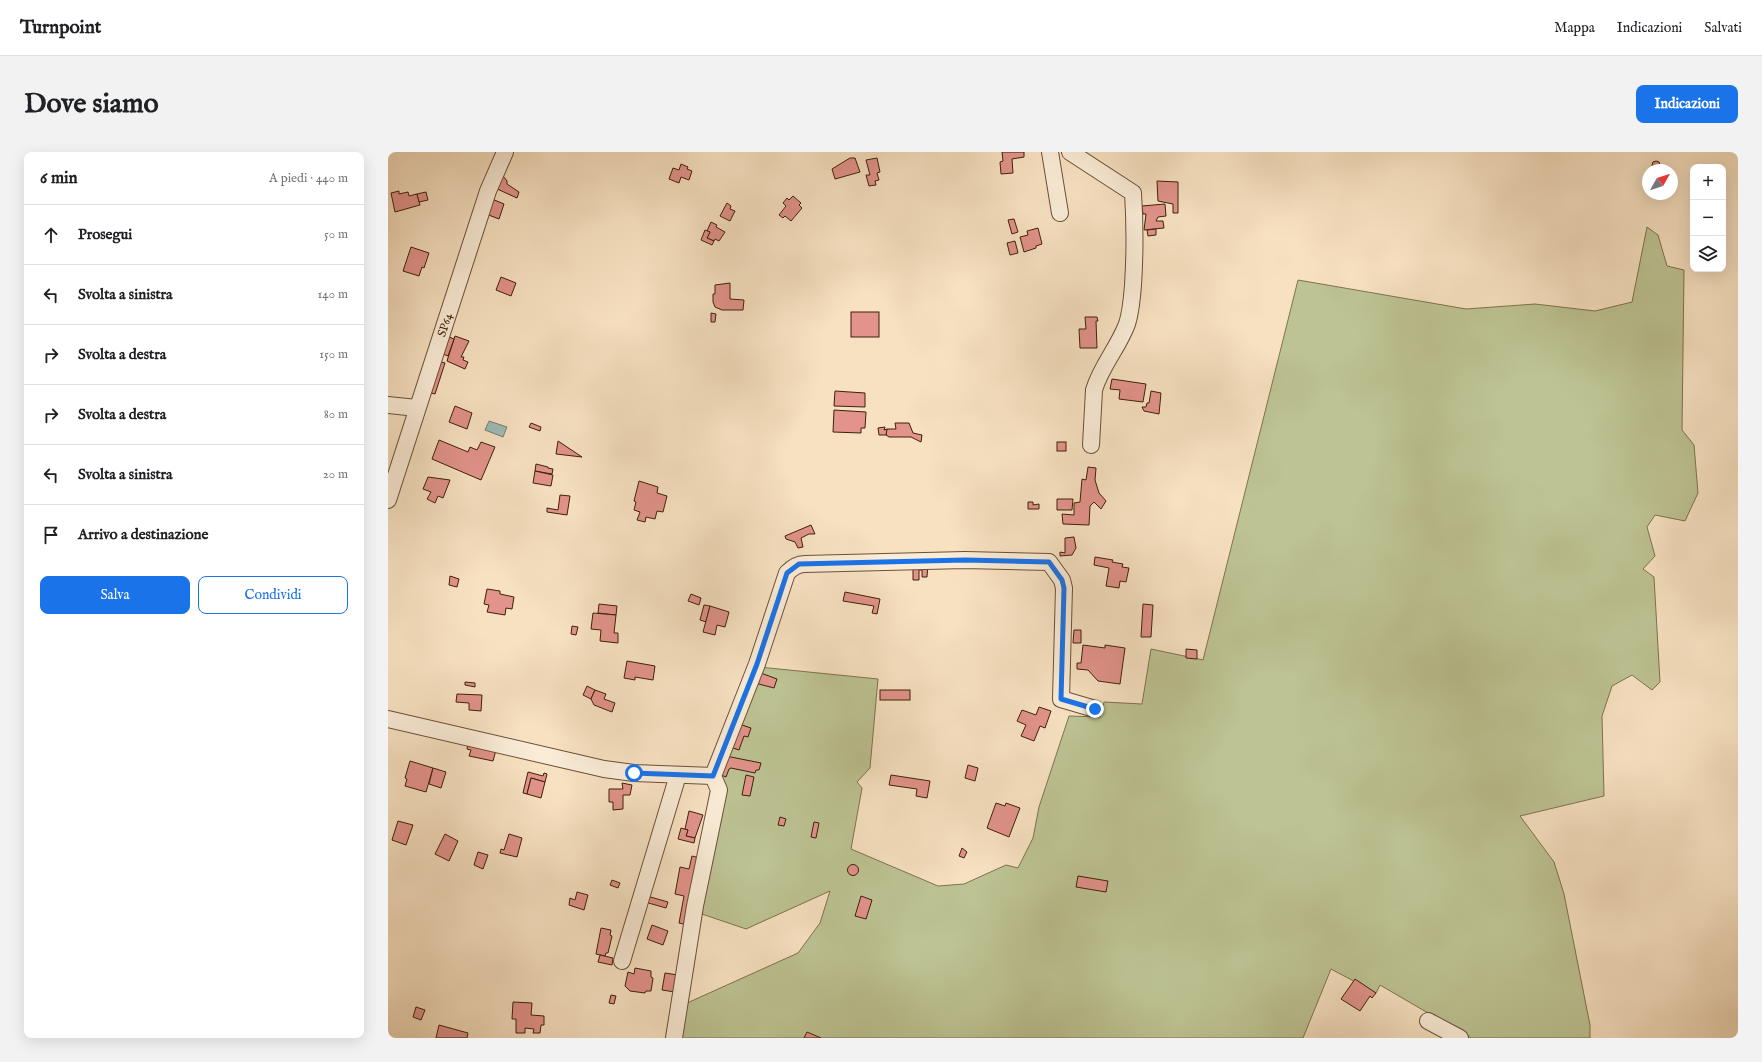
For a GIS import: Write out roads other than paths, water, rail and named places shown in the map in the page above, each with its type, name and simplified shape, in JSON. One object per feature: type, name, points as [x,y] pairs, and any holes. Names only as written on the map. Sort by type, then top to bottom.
[{"type":"street","name":"SP64","points":[[388,500],[488,191],[505,152]]},
{"type":"street","points":[[1060,213],[1051,153],[1071,152],[1133,193],[1135,255],[1130,313],[1123,334],[1096,382],[1094,390],[1091,445]]},
{"type":"street","points":[[388,405],[417,408]]},
{"type":"street","points":[[674,1038],[695,906],[719,790],[713,776],[757,664],[787,573],[799,564],[965,560],[1049,562],[1062,580],[1064,588],[1061,699],[1095,709]]},
{"type":"street","points":[[388,719],[604,769],[634,773],[713,776]]},
{"type":"street","points":[[622,961],[678,775]]},
{"type":"street","points":[[1428,1021],[1460,1038]]},
{"type":"water","points":[[489,421],[507,427],[503,437],[485,430]]}]
